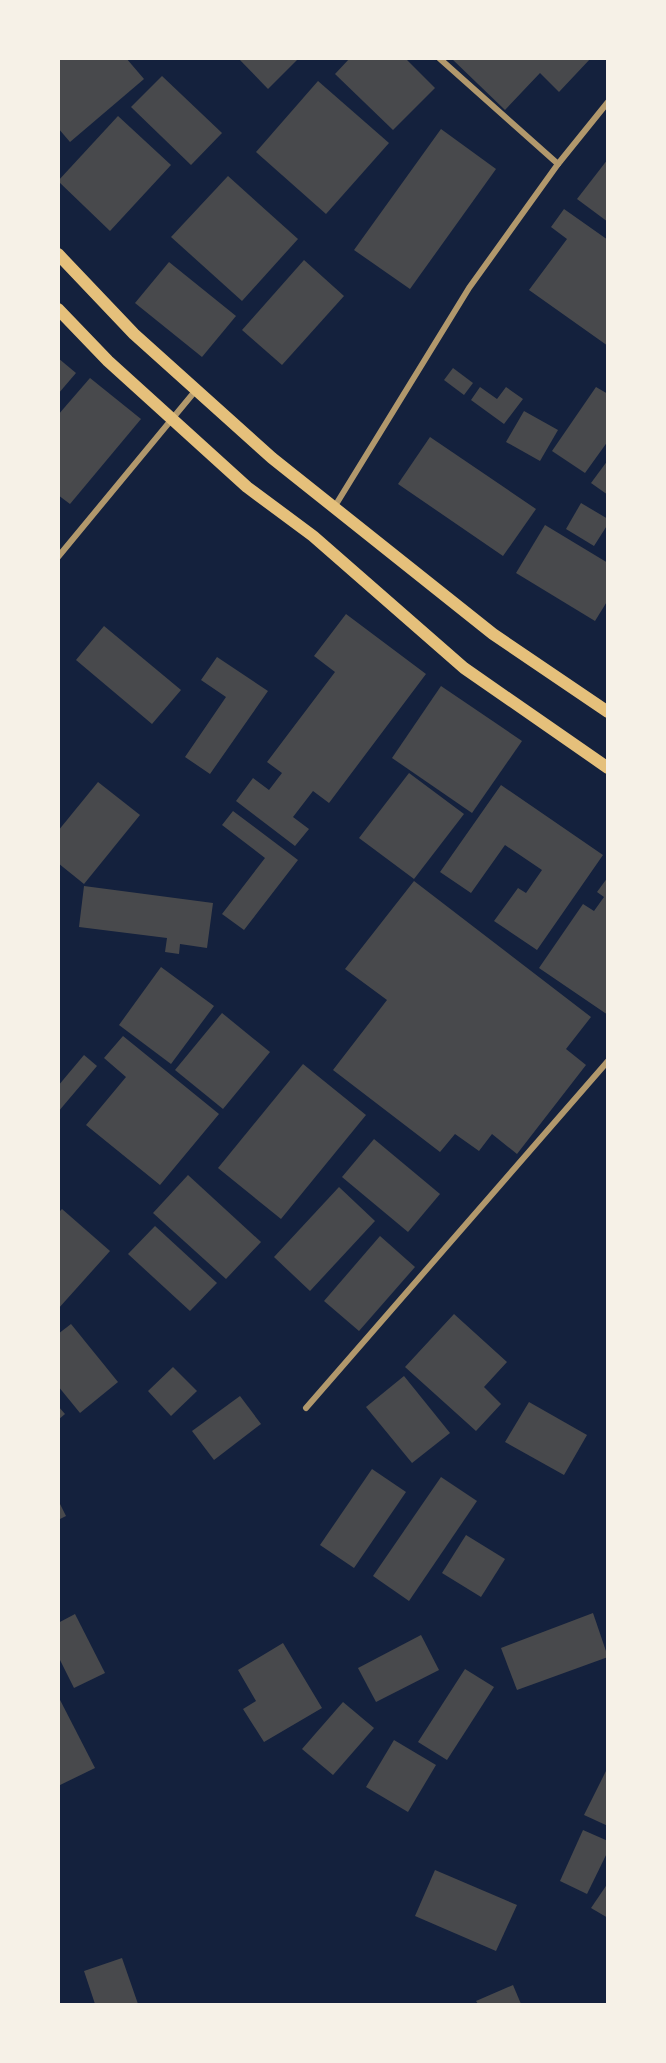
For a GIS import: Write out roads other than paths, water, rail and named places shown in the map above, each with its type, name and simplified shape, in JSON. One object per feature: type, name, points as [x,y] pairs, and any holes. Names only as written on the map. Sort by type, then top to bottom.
[{"type":"main road","points":[[58,254],[134,334],[272,458],[494,634],[608,712]]},
{"type":"main road","points":[[58,309],[108,361],[248,487],[313,536],[464,668],[608,768]]},
{"type":"street","points":[[439,58],[558,164]]},
{"type":"street","points":[[335,506],[469,288],[558,164],[608,102]]},
{"type":"street","points":[[58,557],[196,390]]},
{"type":"street","points":[[306,1408],[608,1061]]}]
